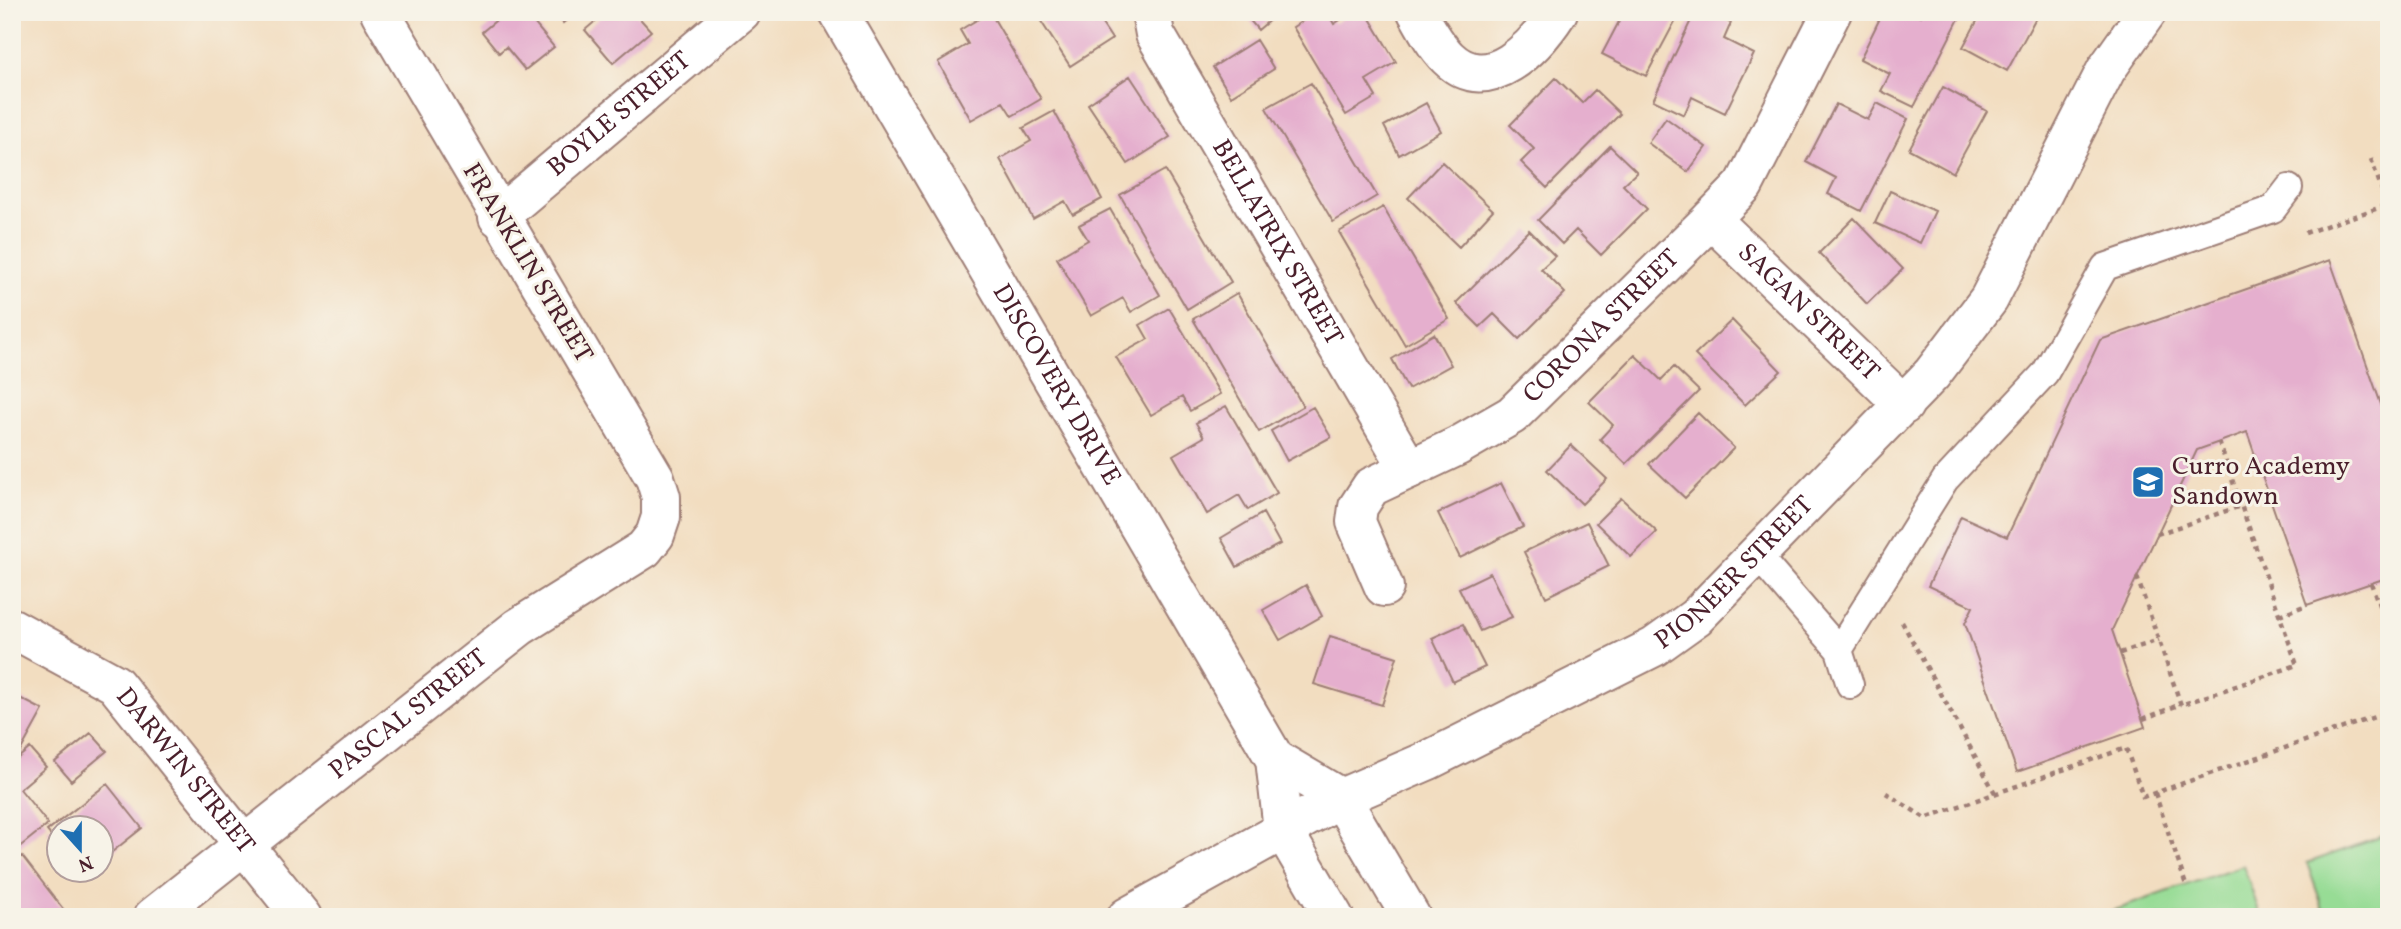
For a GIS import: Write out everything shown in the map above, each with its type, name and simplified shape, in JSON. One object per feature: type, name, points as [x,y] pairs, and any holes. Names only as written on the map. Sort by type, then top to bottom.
[{"type":"street","name":"FRANKLIN STREET","points":[[380,12],[498,217],[655,478],[661,497],[661,517]]},
{"type":"street","name":"BOYLE STREET","points":[[498,217],[741,12]]},
{"type":"street","name":"DISCOVERY DRIVE","points":[[838,12],[1275,759],[1283,830],[1334,917]]},
{"type":"street","name":"BELLATRIX STREET","points":[[1151,12],[1155,34],[1409,469]]},
{"type":"street","points":[[1417,12],[1449,59],[1465,69],[1482,72],[1497,70],[1513,62],[1535,44],[1558,12]]},
{"type":"street","name":"CORONA STREET","points":[[1384,587],[1356,522],[1358,507],[1371,487],[1458,446],[1512,415],[1744,185],[1832,12]]},
{"type":"street","name":"PIONEER STREET","points":[[1127,917],[1340,798],[1429,760],[1654,647],[1696,617],[1904,405],[1932,374],[1989,299],[2106,70],[2147,12]]},
{"type":"street","name":"SAGAN STREET","points":[[1711,219],[1904,405]]},
{"type":"street","name":"PASCAL STREET","points":[[153,917],[519,627],[637,555],[655,535],[661,517]]},
{"type":"street","name":"DARWIN STREET","points":[[12,628],[115,684],[302,917]]},
{"type":"street","name":"DISCOVERY DRIVE","points":[[1275,759],[1340,798],[1412,917]]},
{"type":"lane","points":[[1839,650],[1945,480],[2045,373],[2105,267],[2273,209],[2289,188]]},
{"type":"lane","points":[[1756,555],[1839,650],[1850,685]]},
{"type":"path","points":[[2300,235],[2388,208],[2371,159]]},
{"type":"path","points":[[2219,442],[2297,665]]},
{"type":"path","points":[[2158,534],[2269,495]]},
{"type":"path","points":[[2245,517],[2297,665]]},
{"type":"path","points":[[2137,577],[2181,705]]},
{"type":"path","points":[[1882,583],[1995,793]]},
{"type":"path","points":[[2371,583],[2389,633]]},
{"type":"path","points":[[2279,615],[2307,605]]},
{"type":"path","points":[[2120,653],[2159,639],[2181,705]]},
{"type":"path","points":[[2143,719],[2297,665]]},
{"type":"path","points":[[1886,793],[1925,818],[2126,748],[2143,797],[2387,713],[2389,726]]},
{"type":"path","points":[[2155,793],[2186,885]]},
{"type":"green space","points":[[2389,834],[2389,917],[2326,917],[2307,863]]},
{"type":"green space","points":[[2243,865],[2261,917],[2095,917]]},
{"type":"building","points":[[506,12],[525,12],[554,47],[525,70],[506,47],[499,53],[482,32]]},
{"type":"building","points":[[553,12],[576,12],[563,23]]},
{"type":"building","points":[[606,12],[634,12],[651,31],[613,63],[585,30]]},
{"type":"building","points":[[990,12],[1041,99],[1012,116],[1003,102],[971,120],[938,62],[968,44],[960,30]]},
{"type":"building","points":[[1035,12],[1094,12],[1112,39],[1070,66]]},
{"type":"building","points":[[1243,12],[1279,12],[1258,30]]},
{"type":"building","points":[[1317,12],[1327,12],[1334,24],[1352,12],[1366,12],[1396,62],[1366,80],[1376,97],[1346,115],[1293,27]]},
{"type":"building","points":[[1624,12],[1679,14],[1646,76],[1602,54]]},
{"type":"building","points":[[1695,12],[1710,12],[1731,23],[1724,39],[1754,54],[1725,113],[1692,97],[1684,115],[1653,100]]},
{"type":"building","points":[[1883,12],[1913,12],[1921,16],[1923,12],[1961,15],[1914,107],[1881,91],[1890,74],[1860,59]]},
{"type":"building","points":[[1982,12],[2039,12],[2007,71],[1963,47]]},
{"type":"building","points":[[1256,40],[1274,69],[1231,96],[1213,67]]},
{"type":"building","points":[[1130,76],[1170,137],[1128,164],[1088,104]]},
{"type":"building","points":[[1556,78],[1582,103],[1595,90],[1620,114],[1547,188],[1521,162],[1534,149],[1510,125]]},
{"type":"building","points":[[1311,83],[1377,196],[1333,222],[1266,108]]},
{"type":"building","points":[[1943,87],[1987,111],[1953,173],[1909,149]]},
{"type":"building","points":[[1426,103],[1441,131],[1399,155],[1384,126]]},
{"type":"building","points":[[1877,103],[1908,119],[1861,211],[1828,194],[1836,178],[1806,162],[1836,104],[1868,120]]},
{"type":"building","points":[[1054,111],[1102,199],[1073,215],[1065,201],[1033,219],[1000,159],[1031,141],[1023,128]]},
{"type":"building","points":[[1666,118],[1706,147],[1688,172],[1648,143]]},
{"type":"building","points":[[1610,146],[1637,172],[1623,185],[1647,209],[1601,255],[1576,230],[1562,244],[1538,220]]},
{"type":"building","points":[[1442,162],[1493,210],[1459,247],[1408,198]]},
{"type":"building","points":[[1165,170],[1231,282],[1187,309],[1120,195]]},
{"type":"building","points":[[1890,191],[1935,211],[1920,243],[1875,223]]},
{"type":"building","points":[[1383,207],[1449,319],[1405,345],[1339,232]]},
{"type":"building","points":[[1110,209],[1160,295],[1131,312],[1123,298],[1091,316],[1057,258],[1088,240],[1079,225]]},
{"type":"building","points":[[1854,218],[1903,269],[1867,304],[1819,253]]},
{"type":"building","points":[[1529,230],[1555,256],[1541,269],[1565,293],[1519,339],[1494,314],[1480,327],[1456,303]]},
{"type":"building","points":[[2330,260],[2389,427],[2389,577],[2307,605],[2247,432],[2197,450],[2112,630],[2145,727],[2017,772],[1965,623],[1973,607],[1928,586],[1961,516],[2007,537],[2100,340]]},
{"type":"building","points":[[1237,293],[1303,406],[1259,432],[1193,319]]},
{"type":"building","points":[[1169,308],[1220,394],[1190,411],[1182,397],[1151,415],[1116,357],[1148,339],[1140,325]]},
{"type":"building","points":[[1732,320],[1781,371],[1745,405],[1695,355]]},
{"type":"building","points":[[1434,334],[1451,365],[1408,389],[1392,359]]},
{"type":"building","points":[[1635,355],[1661,380],[1674,367],[1699,391],[1626,464],[1600,439],[1613,425],[1589,402]]},
{"type":"building","points":[[1226,406],[1277,493],[1248,510],[1239,495],[1207,514],[1173,455],[1204,437],[1196,423]]},
{"type":"building","points":[[1313,407],[1331,437],[1287,461],[1271,431]]},
{"type":"building","points":[[1698,413],[1734,448],[1685,498],[1649,464]]},
{"type":"building","points":[[1571,445],[1607,479],[1582,504],[1547,470]]},
{"type":"building","points":[[1501,483],[1523,527],[1460,558],[1438,513]]},
{"type":"building","points":[[1621,498],[1657,532],[1631,557],[1596,523]]},
{"type":"building","points":[[1263,513],[1280,544],[1237,567],[1221,538]]},
{"type":"building","points":[[1587,522],[1609,566],[1546,597],[1524,552]]},
{"type":"building","points":[[1490,573],[1512,617],[1480,631],[1459,588]]},
{"type":"building","points":[[1306,585],[1322,616],[1280,640],[1263,610]]},
{"type":"building","points":[[1463,624],[1485,667],[1453,682],[1432,638]]},
{"type":"building","points":[[1330,636],[1397,657],[1382,705],[1314,684]]},
{"type":"building","points":[[12,694],[43,710],[16,759],[12,757]]},
{"type":"building","points":[[91,733],[107,751],[71,781],[55,762]]},
{"type":"building","points":[[30,748],[46,767],[20,789],[46,822],[46,826],[12,853],[12,763]]},
{"type":"building","points":[[107,784],[142,828],[116,849],[116,814],[69,814]]},
{"type":"building","points":[[22,856],[67,914],[64,917],[12,917],[12,864]]},
{"type":"place","name":"Curro Academy Sandown","points":[[2148,482]]}]
